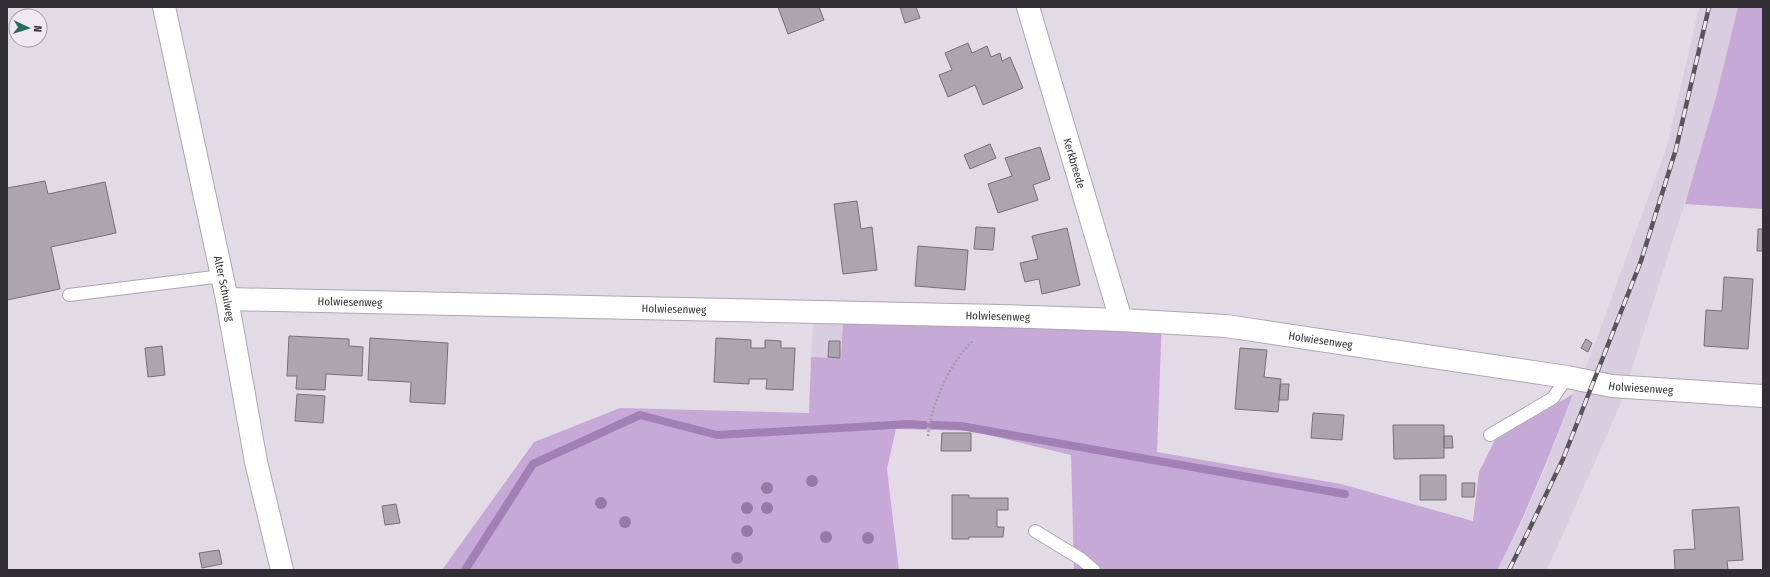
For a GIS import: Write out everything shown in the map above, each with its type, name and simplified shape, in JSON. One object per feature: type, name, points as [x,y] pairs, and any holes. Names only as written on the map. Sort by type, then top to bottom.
[{"type":"street","name":"Alter Schulweg","points":[[164,7],[227,299],[256,462],[282,570]]},
{"type":"street","name":"Kerkbreede","points":[[1028,7],[1121,320]]},
{"type":"street","name":"Holwiesenweg","points":[[227,299],[1000,316],[1121,320],[1226,326],[1567,377],[1612,386],[1763,396]]},
{"type":"lane","points":[[69,295],[222,276]]},
{"type":"lane","points":[[1490,435],[1554,398],[1567,377]]},
{"type":"lane","points":[[1035,531],[1081,558],[1094,570]]},
{"type":"path","points":[[928,436],[930,419],[940,391],[964,349],[1000,316]]},
{"type":"shaded area","points":[[1699,7],[1738,7],[1728,53],[1701,152],[1621,403],[1547,570],[1497,570],[1517,533],[1544,471],[1573,394],[1584,373],[1667,146]]},
{"type":"shaded area","points":[[1738,7],[1763,7],[1763,209],[1685,204],[1716,97]]},
{"type":"shaded area","points":[[814,303],[844,305],[841,358],[811,357]]},
{"type":"shaded area","points":[[844,305],[1162,317],[1157,452],[1341,484],[1473,521],[1479,472],[1495,440],[1573,394],[1528,505],[1497,570],[1074,570],[1071,455],[972,431],[896,429],[887,469],[899,570],[442,570],[534,442],[620,408],[809,413],[811,357],[841,358]]},
{"type":"building","points":[[778,7],[819,7],[824,20],[788,34]]},
{"type":"building","points":[[900,7],[916,7],[920,18],[905,23]]},
{"type":"building","points":[[968,43],[972,53],[987,46],[991,57],[1000,53],[1002,61],[1010,57],[1023,88],[983,105],[975,85],[948,97],[939,75],[952,70],[945,53]]},
{"type":"building","points":[[990,144],[996,158],[970,169],[964,155]]},
{"type":"building","points":[[1040,147],[1050,179],[1033,185],[1038,200],[998,213],[988,184],[1012,176],[1005,158]]},
{"type":"building","points":[[45,181],[48,194],[105,182],[116,233],[51,247],[60,289],[7,300],[7,188]]},
{"type":"building","points":[[857,201],[861,229],[872,227],[877,270],[843,274],[834,204]]},
{"type":"building","points":[[976,227],[995,228],[993,250],[974,249]]},
{"type":"building","points":[[1067,228],[1080,285],[1042,294],[1039,279],[1025,282],[1020,263],[1038,259],[1032,236]]},
{"type":"building","points":[[1758,229],[1763,229],[1763,251],[1757,251]]},
{"type":"building","points":[[918,246],[968,250],[965,290],[915,286]]},
{"type":"building","points":[[1724,277],[1753,279],[1748,349],[1704,346],[1706,310],[1722,311]]},
{"type":"building","points":[[289,336],[349,339],[349,346],[363,347],[362,376],[326,374],[325,390],[296,389],[297,376],[287,376]]},
{"type":"building","points":[[370,338],[448,343],[445,404],[410,402],[411,382],[368,380]]},
{"type":"building","points":[[716,338],[751,340],[751,348],[765,348],[765,340],[781,341],[781,348],[795,348],[793,390],[766,389],[767,379],[749,379],[749,384],[714,382]]},
{"type":"building","points":[[1586,339],[1592,343],[1588,352],[1581,348]]},
{"type":"building","points":[[829,341],[840,341],[840,358],[828,357]]},
{"type":"building","points":[[162,346],[165,375],[148,377],[145,348]]},
{"type":"building","points":[[1240,348],[1267,350],[1264,377],[1281,379],[1278,412],[1235,409]]},
{"type":"building","points":[[1280,384],[1289,384],[1288,400],[1279,400]]},
{"type":"building","points":[[297,394],[325,396],[323,423],[295,421]]},
{"type":"building","points":[[1313,413],[1344,415],[1342,440],[1311,438]]},
{"type":"building","points":[[1393,425],[1444,425],[1444,458],[1394,459]]},
{"type":"building","points":[[942,433],[971,433],[971,451],[941,451]]},
{"type":"building","points":[[1444,436],[1452,436],[1453,448],[1444,448]]},
{"type":"building","points":[[1420,475],[1446,475],[1446,500],[1420,500]]},
{"type":"building","points":[[1462,483],[1475,483],[1474,497],[1462,497]]},
{"type":"building","points":[[952,495],[969,495],[969,498],[1008,498],[1008,510],[997,510],[997,527],[1004,527],[1003,537],[969,537],[969,539],[952,539]]},
{"type":"building","points":[[396,504],[400,523],[385,525],[382,506]]},
{"type":"building","points":[[1739,507],[1743,560],[1727,561],[1728,570],[1675,570],[1674,550],[1695,549],[1692,510]]},
{"type":"building","points":[[219,550],[222,564],[202,568],[199,553]]},
{"type":"waterway","points":[[465,570],[533,464],[640,415],[717,435],[909,424],[924,425]]},
{"type":"waterway","points":[[932,425],[961,426],[1345,494]]},
{"type":"railway","points":[[1509,570],[1563,459],[1641,261],[1676,149],[1709,7]]}]
